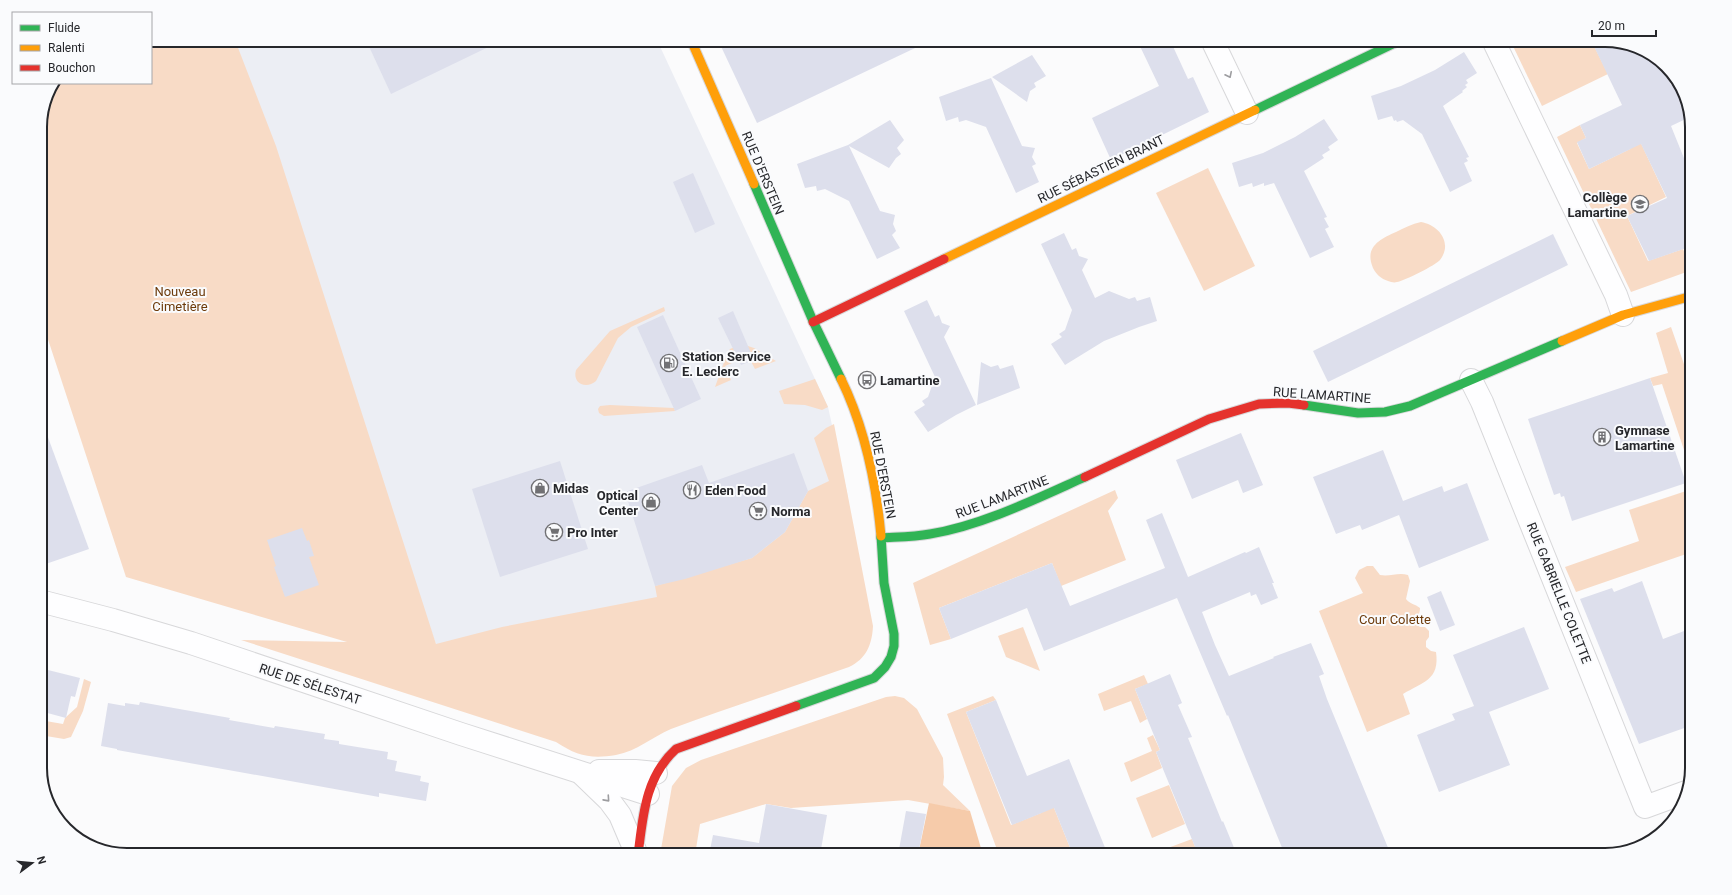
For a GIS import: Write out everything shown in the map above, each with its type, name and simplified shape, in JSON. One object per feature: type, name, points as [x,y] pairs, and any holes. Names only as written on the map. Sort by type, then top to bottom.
[{"type":"street","name":"RUE D'ERSTEIN","points":[[639,848],[648,794],[656,773],[664,760],[676,749],[874,678],[890,661],[895,642],[884,585],[881,538],[874,488],[862,431],[849,398],[813,322],[694,47]]},
{"type":"street","points":[[1215,47],[1247,113]]},
{"type":"street","name":"RUE SÉBASTIEN BRANT","points":[[813,322],[1386,47]]},
{"type":"street","points":[[1496,47],[1613,288],[1623,315]]},
{"type":"street","name":"RUE LAMARTINE","points":[[881,538],[930,534],[968,525],[1053,492],[1209,419],[1259,404],[1288,403],[1358,413],[1385,412],[1410,406],[1623,315],[1685,298]]},
{"type":"street","name":"RUE GABRIELLE COLETTE","points":[[1471,380],[1482,402],[1645,808],[1681,794]]},
{"type":"street","name":"RUE DE SÉLESTAT","points":[[47,603],[150,630],[461,734],[648,794]]},
{"type":"street","name":"RUE DE SÉLESTAT","points":[[580,771],[635,770],[656,773]]},
{"type":"street","name":"RUE DE SÉLESTAT","points":[[580,771],[609,800],[620,815],[635,848]]},
{"type":"shaded area","points":[[225,47],[660,47],[828,407],[848,497],[759,567],[697,589],[437,647]]},
{"type":"shaded area","points":[[929,803],[970,811],[981,848],[919,848]]},
{"type":"green space","name":"Nouveau Cimetière","points":[[152,47],[238,47],[276,146],[436,644],[502,627],[657,597],[655,586],[752,558],[785,532],[808,491],[829,481],[814,438],[826,428],[834,424],[873,626],[867,651],[860,660],[849,667],[671,729],[624,753],[599,757],[584,755],[556,742],[241,640],[347,642],[126,577],[47,336],[47,122],[51,101],[60,84],[152,84]]},
{"type":"green space","points":[[1513,47],[1594,47],[1608,74],[1542,106]]},
{"type":"green space","points":[[1580,125],[1586,138],[1577,143],[1589,169],[1630,149],[1639,139],[1666,197],[1627,216],[1648,261],[1683,249],[1685,254],[1685,273],[1631,292],[1557,137]]},
{"type":"green space","points":[[1208,168],[1255,266],[1204,291],[1156,193]]},
{"type":"green space","points":[[1421,222],[1433,227],[1442,236],[1445,247],[1444,254],[1440,260],[1413,276],[1401,281],[1392,282],[1381,278],[1373,268],[1371,261],[1372,249],[1384,238],[1408,226]]},
{"type":"green space","points":[[664,307],[665,311],[631,327],[618,338],[596,381],[588,385],[578,382],[575,375],[576,370],[610,331]]},
{"type":"green space","points":[[1671,327],[1685,367],[1685,453],[1662,384],[1653,386],[1650,378],[1668,373],[1656,333]]},
{"type":"green space","points":[[742,344],[754,348],[776,361],[755,369],[748,356],[725,366],[731,380],[715,387],[730,349]]},
{"type":"green space","points":[[815,379],[828,407],[822,410],[805,405],[784,404],[779,391]]},
{"type":"green space","points":[[610,405],[674,408],[675,411],[604,416],[599,413],[598,409],[600,406]]},
{"type":"green space","points":[[1115,490],[1118,498],[1108,511],[1126,560],[1061,586],[1052,563],[939,608],[951,639],[930,645],[913,583]]},
{"type":"green space","points":[[1685,491],[1685,554],[1576,592],[1565,567],[1639,541],[1629,510]]},
{"type":"green space","name":"Cour Colette","points":[[1367,566],[1373,566],[1380,575],[1408,575],[1410,581],[1406,599],[1420,608],[1416,624],[1420,627],[1425,627],[1429,631],[1426,647],[1431,651],[1436,652],[1437,661],[1433,674],[1428,679],[1403,694],[1410,714],[1367,732],[1319,611],[1363,593],[1355,578],[1359,570]]},
{"type":"green space","points":[[1023,627],[1040,671],[1006,657],[998,636]]},
{"type":"green space","points":[[1144,675],[1148,684],[1135,689],[1147,719],[1140,723],[1131,701],[1104,711],[1098,694]]},
{"type":"green space","points":[[84,679],[91,682],[83,711],[71,737],[64,739],[47,736],[47,721],[63,724],[65,718],[77,707]]},
{"type":"green space","points":[[895,696],[904,698],[917,709],[943,758],[943,785],[970,811],[908,800],[791,808],[766,804],[700,824],[696,848],[661,848],[672,786],[686,768],[701,760],[886,697]]},
{"type":"green space","points":[[993,696],[996,700],[966,712],[1011,825],[1041,813],[1050,798],[1070,848],[996,848],[947,714]]},
{"type":"green space","points":[[1153,735],[1160,750],[1156,752],[1162,768],[1131,782],[1124,763],[1152,751],[1147,738]]},
{"type":"green space","points":[[1169,785],[1185,824],[1152,838],[1136,798]]},
{"type":"green space","points":[[1192,839],[1196,848],[1168,848]]},
{"type":"building","points":[[369,47],[488,47],[391,94]]},
{"type":"building","points":[[721,47],[917,47],[757,123]]},
{"type":"building","points":[[1140,47],[1173,47],[1188,79],[1193,77],[1209,112],[1111,160],[1092,118],[1159,86]]},
{"type":"building","points":[[1594,47],[1626,50],[1636,53],[1649,60],[1665,74],[1671,85],[1673,84],[1681,101],[1685,120],[1671,126],[1685,161],[1685,248],[1649,261],[1627,216],[1667,198],[1641,144],[1589,169],[1577,142],[1586,138],[1580,125],[1622,105]]},
{"type":"building","points":[[1464,52],[1477,73],[1466,80],[1468,83],[1465,85],[1467,87],[1462,91],[1463,92],[1443,106],[1469,157],[1466,158],[1468,161],[1464,163],[1472,181],[1450,192],[1422,134],[1403,120],[1397,122],[1396,120],[1394,121],[1392,116],[1378,120],[1371,96],[1401,86],[1435,70]]},
{"type":"building","points":[[1032,55],[1046,76],[1034,83],[1036,87],[1030,91],[1027,102],[992,77]]},
{"type":"building","points":[[991,78],[1022,146],[1035,148],[1032,157],[1036,164],[1032,166],[1039,182],[1016,193],[986,127],[966,120],[959,122],[958,117],[946,121],[939,97]]},
{"type":"building","points":[[1324,119],[1338,140],[1328,147],[1330,150],[1322,155],[1324,158],[1304,171],[1327,217],[1324,218],[1329,227],[1325,229],[1334,247],[1310,258],[1274,183],[1264,186],[1264,183],[1253,187],[1252,183],[1239,187],[1232,163],[1263,153],[1295,137]]},
{"type":"building","points":[[890,120],[904,140],[897,148],[901,154],[889,168],[849,146],[880,211],[895,215],[893,224],[896,231],[892,235],[900,248],[877,259],[849,201],[825,189],[817,191],[816,186],[805,188],[797,164],[848,145]]},
{"type":"building","points":[[693,173],[715,224],[695,233],[673,182]]},
{"type":"building","points":[[1064,233],[1072,250],[1076,248],[1079,256],[1088,259],[1082,270],[1095,298],[1109,291],[1129,299],[1135,297],[1137,301],[1150,297],[1157,321],[1104,341],[1065,365],[1051,344],[1062,337],[1059,334],[1065,330],[1072,310],[1041,244]]},
{"type":"building","points":[[1553,234],[1568,265],[1328,382],[1313,351]]},
{"type":"building","points":[[927,300],[935,317],[939,315],[942,323],[950,326],[944,337],[976,405],[928,432],[914,412],[925,405],[922,401],[928,397],[935,377],[904,311]]},
{"type":"building","points":[[733,311],[754,360],[741,365],[718,318]]},
{"type":"building","name":"Station Service E. Leclerc","points":[[663,315],[701,399],[675,411],[637,327]]},
{"type":"building","points":[[981,362],[991,367],[998,365],[1000,369],[1013,365],[1020,388],[977,405]]},
{"type":"building","name":"Gymnase Lamartine","points":[[1650,378],[1685,483],[1572,521],[1564,496],[1561,497],[1560,493],[1554,495],[1528,419]]},
{"type":"building","points":[[1241,433],[1263,485],[1243,493],[1238,480],[1192,499],[1176,460]]},
{"type":"building","points":[[47,435],[89,549],[47,564]]},
{"type":"building","points":[[1383,450],[1403,501],[1442,486],[1444,492],[1467,483],[1489,540],[1419,568],[1399,515],[1362,530],[1360,525],[1336,534],[1313,477]]},
{"type":"building","points":[[794,453],[808,491],[785,532],[752,558],[685,579],[655,586],[625,492],[702,465],[709,483]]},
{"type":"building","points":[[560,461],[588,549],[500,577],[472,489]]},
{"type":"building","points":[[1162,513],[1188,577],[1259,547],[1274,583],[1272,583],[1278,598],[1261,605],[1256,594],[1251,596],[1250,592],[1202,612],[1215,645],[1229,676],[1311,643],[1324,674],[1319,676],[1327,699],[1388,848],[1282,848],[1228,715],[1227,716],[1177,598],[1044,651],[1027,608],[951,639],[939,608],[1052,563],[1070,606],[1165,568],[1146,520]]},
{"type":"building","points":[[302,528],[307,541],[309,540],[314,556],[309,557],[319,585],[285,597],[274,567],[276,566],[267,540]]},
{"type":"building","points":[[1642,581],[1663,639],[1685,631],[1685,728],[1639,744],[1580,599],[1612,588],[1614,592]]},
{"type":"building","points":[[1441,591],[1455,625],[1440,631],[1427,597]]},
{"type":"building","points":[[1524,627],[1549,689],[1489,712],[1510,765],[1439,792],[1417,735],[1455,720],[1452,714],[1474,706],[1453,655]]},
{"type":"building","points":[[47,670],[80,678],[75,697],[71,696],[66,718],[47,713]]},
{"type":"building","points":[[1170,674],[1182,703],[1178,705],[1192,737],[1188,738],[1234,848],[1196,848],[1156,752],[1160,750],[1135,689]]},
{"type":"building","points":[[996,700],[1027,776],[1069,759],[1105,848],[1070,848],[1054,808],[1012,825],[966,712]]},
{"type":"building","points":[[140,702],[230,718],[229,720],[274,728],[275,726],[325,734],[324,739],[339,741],[339,744],[388,752],[387,759],[397,761],[395,771],[421,776],[420,781],[429,783],[426,801],[379,793],[379,797],[101,746],[108,703],[125,706],[125,703],[139,705]]},
{"type":"building","points":[[766,804],[827,815],[821,848],[710,848],[713,835],[759,843]]},
{"type":"building","points":[[906,811],[926,814],[919,848],[899,848]]},
{"type":"traffic: fast","points":[[1255,110],[1386,47]]},
{"type":"traffic: fast","points":[[754,184],[813,321],[841,379]]},
{"type":"traffic: fast","points":[[1304,405],[1358,413],[1385,412],[1410,406],[1562,341]]},
{"type":"traffic: fast","points":[[881,538],[924,535],[969,525],[1029,502],[1085,477]]},
{"type":"traffic: fast","points":[[796,706],[874,678],[885,667],[891,657],[894,646],[894,634],[884,583],[881,536]]},
{"type":"traffic: slow","points":[[694,47],[754,184]]},
{"type":"traffic: slow","points":[[944,259],[1255,110]]},
{"type":"traffic: slow","points":[[1562,341],[1623,315],[1685,298]]},
{"type":"traffic: slow","points":[[841,379],[857,417],[863,436],[876,496],[881,536]]},
{"type":"traffic: jam","points":[[813,322],[944,259]]},
{"type":"traffic: jam","points":[[1085,477],[1209,419],[1259,404],[1288,403],[1304,405]]},
{"type":"traffic: jam","points":[[639,848],[647,798],[658,772],[676,749],[796,706]]},
{"type":"place","name":"Collège Lamartine","points":[[1640,204]]},
{"type":"place","name":"Station Service E. Leclerc","points":[[669,363]]},
{"type":"place","name":"Lamartine","points":[[867,380]]},
{"type":"place","name":"Gymnase Lamartine","points":[[1602,437]]},
{"type":"place","name":"Midas","points":[[540,488]]},
{"type":"place","name":"Eden Food","points":[[692,490]]},
{"type":"place","name":"Optical Center","points":[[651,502]]},
{"type":"place","name":"Norma","points":[[758,511]]},
{"type":"place","name":"Pro Inter","points":[[554,532]]}]
